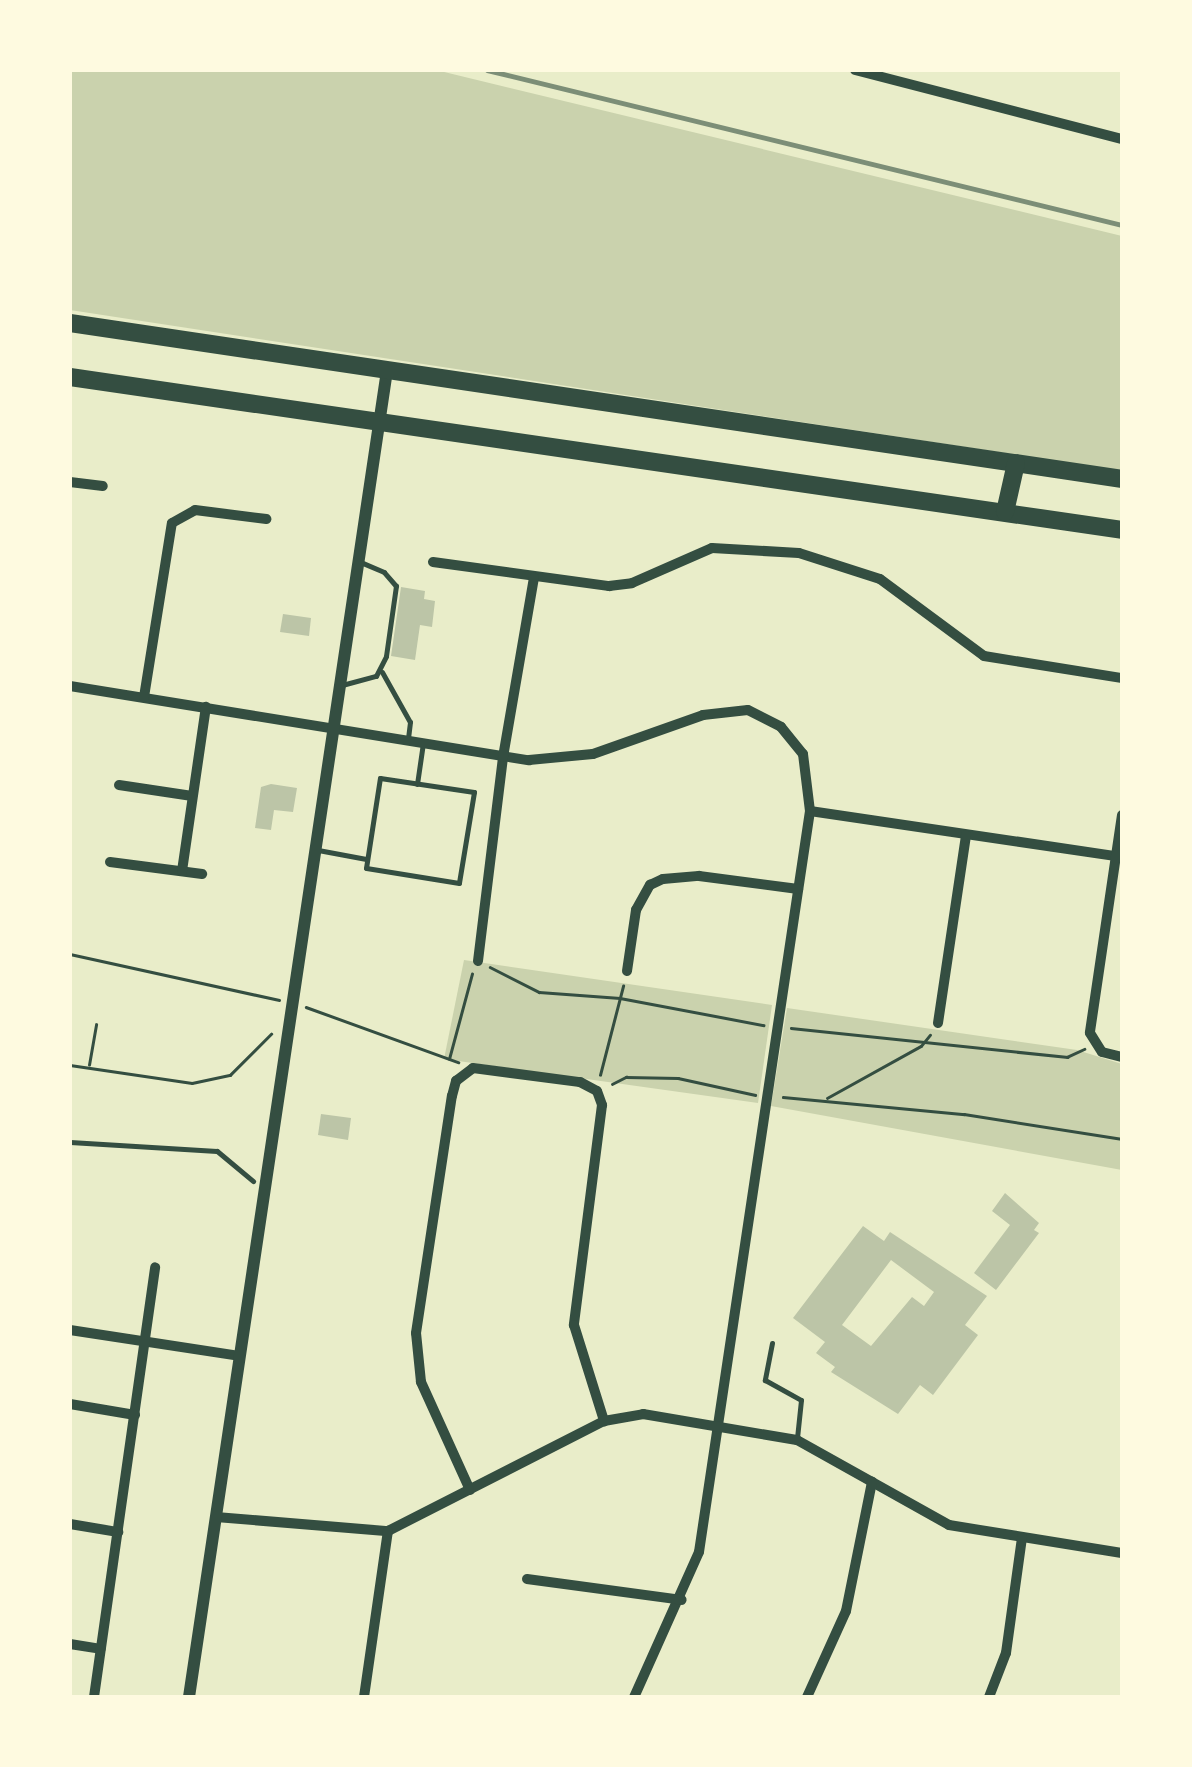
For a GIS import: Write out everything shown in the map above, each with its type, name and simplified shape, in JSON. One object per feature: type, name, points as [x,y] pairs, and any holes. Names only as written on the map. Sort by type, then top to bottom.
[{"type":"main road","points":[[70,323],[1122,479]]},
{"type":"main road","points":[[70,377],[1122,530]]},
{"type":"main road","points":[[1006,512],[1016,463]]},
{"type":"street","points":[[854,70],[1122,139]]},
{"type":"street","points":[[189,1697],[387,371]]},
{"type":"street","points":[[70,482],[104,486]]},
{"type":"street","points":[[144,696],[172,523],[195,510],[266,519]]},
{"type":"street","points":[[434,562],[618,586],[712,548],[798,552],[880,579],[984,656],[1122,678]]},
{"type":"street","points":[[478,961],[503,757],[534,578]]},
{"type":"street","points":[[70,686],[503,757],[593,754],[704,715],[748,710],[794,740],[810,776],[810,811],[699,1552],[682,1600],[634,1697]]},
{"type":"street","points":[[182,871],[206,708]]},
{"type":"street","points":[[119,785],[192,796]]},
{"type":"street","points":[[810,811],[1116,856]]},
{"type":"street","points":[[1122,815],[1090,1033],[1102,1052],[1122,1058]]},
{"type":"street","points":[[938,1023],[966,834]]},
{"type":"street","points":[[110,862],[202,874]]},
{"type":"street","points":[[627,972],[636,910],[650,886],[662,879],[699,876],[798,889]]},
{"type":"street","points":[[470,1490],[421,1382],[416,1334],[452,1096],[456,1081],[473,1068],[580,1082],[597,1091],[602,1126],[574,1325],[604,1421]]},
{"type":"street","points":[[94,1697],[155,1267]]},
{"type":"street","points":[[70,1330],[239,1356]]},
{"type":"street","points":[[70,1404],[135,1415]]},
{"type":"street","points":[[216,1518],[388,1530],[604,1421],[643,1414],[797,1440],[949,1525],[1122,1553]]},
{"type":"street","points":[[807,1697],[846,1611],[872,1482]]},
{"type":"street","points":[[70,1524],[118,1532]]},
{"type":"street","points":[[364,1697],[388,1530]]},
{"type":"street","points":[[989,1697],[1006,1653],[1022,1537]]},
{"type":"street","points":[[527,1579],[682,1600]]},
{"type":"street","points":[[70,1644],[100,1649]]},
{"type":"lane","points":[[358,561],[384,572],[396,586],[382,671],[410,722],[408,741]]},
{"type":"lane","points":[[339,686],[382,671]]},
{"type":"lane","points":[[417,784],[423,744]]},
{"type":"lane","points":[[380,778],[417,784],[474,792],[459,883],[366,868],[380,778]]},
{"type":"lane","points":[[315,849],[367,859]]},
{"type":"lane","points":[[70,1142],[218,1151],[253,1181]]},
{"type":"lane","points":[[772,1342],[764,1380],[801,1400],[797,1440]]},
{"type":"path","points":[[70,954],[281,1000]]},
{"type":"path","points":[[449,1059],[478,961]]},
{"type":"path","points":[[597,1091],[627,972]]},
{"type":"path","points":[[304,1006],[473,1068]]},
{"type":"path","points":[[826,1099],[921,1046],[938,1023]]},
{"type":"path","points":[[88,1067],[96,1025]]},
{"type":"path","points":[[70,1065],[192,1083],[230,1075],[276,1030]]},
{"type":"path","points":[[597,1091],[626,1078],[678,1078],[767,1096],[826,1099],[1122,1139]]},
{"type":"green space","points":[[70,70],[436,70],[1122,236],[1122,471],[70,310]]},
{"type":"green space","points":[[464,960],[772,1005],[758,1103],[444,1059]]},
{"type":"green space","points":[[787,1008],[1077,1050],[1122,1064],[1122,1170],[771,1106]]},
{"type":"building","points":[[401,587],[425,591],[424,599],[435,601],[432,627],[420,625],[415,660],[391,656]]},
{"type":"building","points":[[283,614],[311,618],[309,636],[280,632]]},
{"type":"building","points":[[271,784],[297,788],[293,812],[274,810],[271,830],[255,828],[261,787]]},
{"type":"building","points":[[321,1114],[351,1118],[348,1140],[318,1135]]},
{"type":"building","points":[[1005,1193],[1039,1223],[1034,1230],[1039,1233],[996,1290],[974,1273],[1010,1225],[992,1211]]},
{"type":"building","points":[[863,1226],[884,1241],[890,1232],[987,1296],[965,1325],[978,1335],[933,1395],[920,1385],[898,1414],[831,1372],[835,1367],[816,1353],[825,1342],[793,1318]],"holes":[[[891,1260],[934,1292],[924,1306],[912,1297],[871,1346],[842,1325]]]},
{"type":"railway","points":[[487,70],[1122,225]]}]
